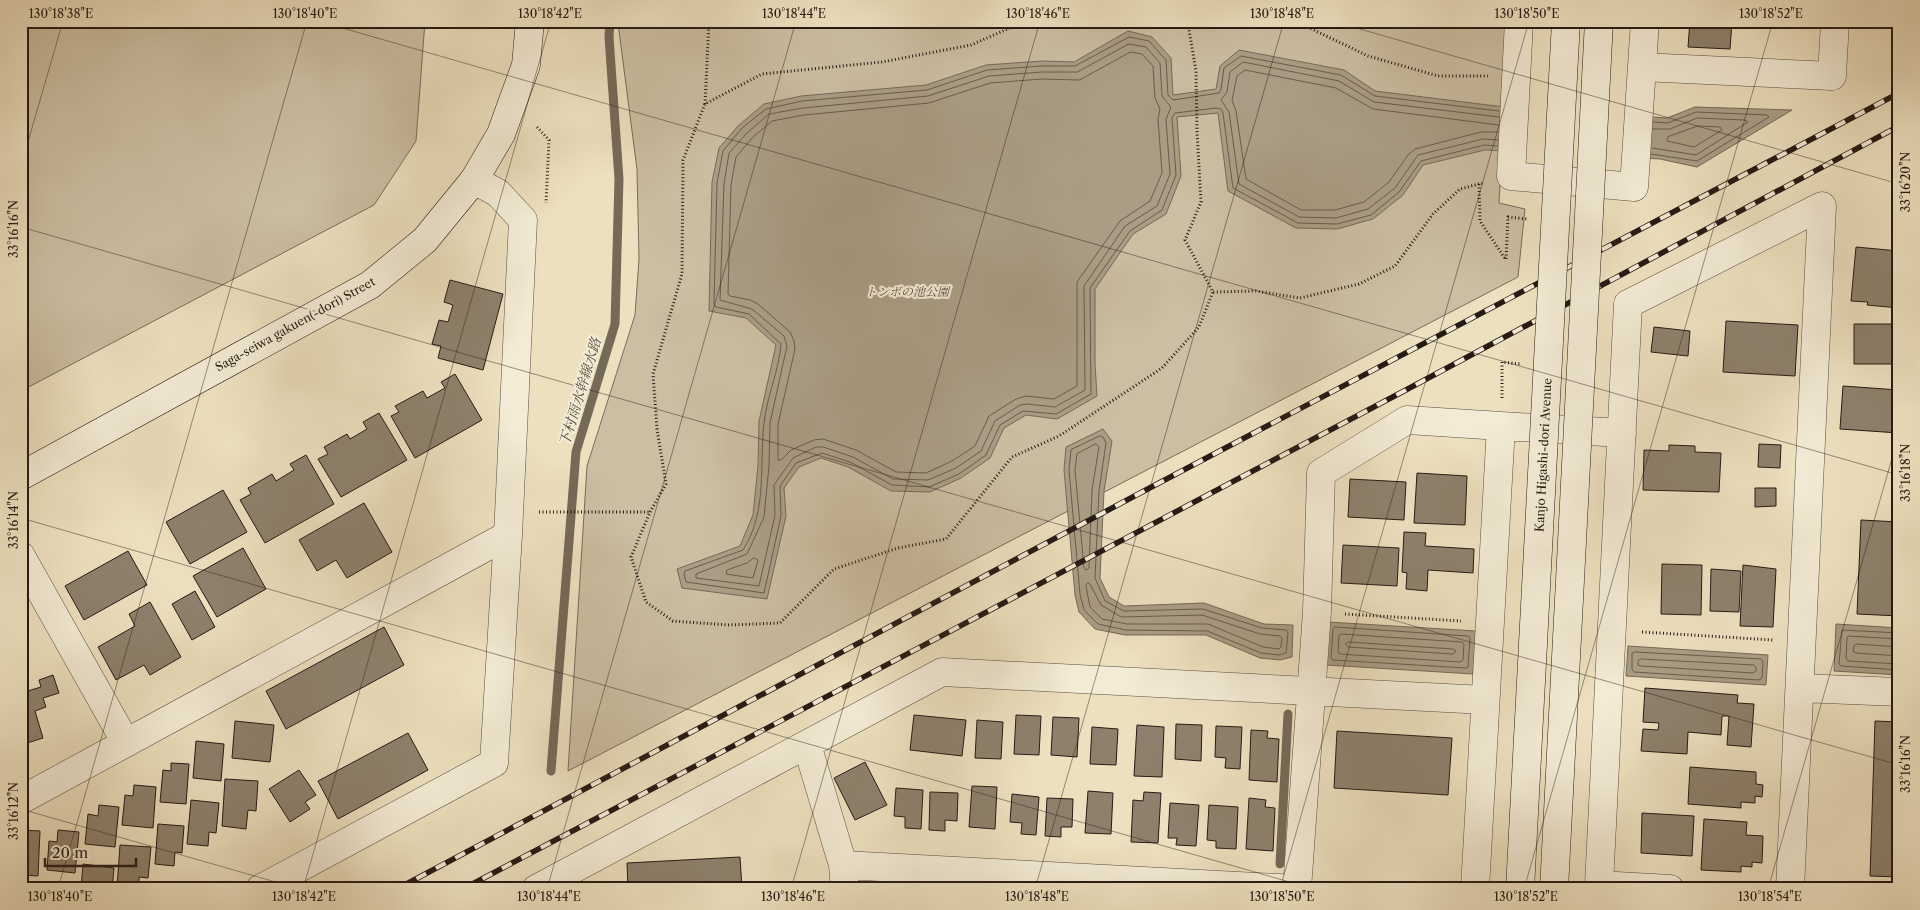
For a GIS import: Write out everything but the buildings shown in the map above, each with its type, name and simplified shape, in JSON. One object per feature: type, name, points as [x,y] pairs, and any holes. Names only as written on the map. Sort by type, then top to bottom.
[{"type":"street","name":"Saga-seiwa gakuen(-dori) Street","points":[[21,476],[370,285],[425,240],[474,180],[501,134],[526,64],[530,21]]},
{"type":"street","points":[[1519,21],[1511,166],[1634,187],[1644,21]]},
{"type":"street","name":"Kanjo Higashi-dori Avenue","points":[[1520,889],[1566,21]]},
{"type":"street","points":[[1554,889],[1599,21]]},
{"type":"street","points":[[1642,67],[1832,76],[1835,21]]},
{"type":"street","points":[[260,889],[494,763],[508,535],[522,220],[498,193],[474,180]]},
{"type":"street","points":[[1670,889],[1599,887],[1628,304],[1822,206],[1790,889]]},
{"type":"street","points":[[807,744],[844,877],[1297,889],[1316,612],[1321,473],[1407,420],[1622,433]]},
{"type":"street","points":[[1475,889],[1501,426]]},
{"type":"street","points":[[21,800],[508,535]]},
{"type":"street","points":[[21,556],[126,743]]},
{"type":"street","points":[[536,889],[577,878],[807,744],[942,672],[1485,700]]},
{"type":"street","points":[[1800,688],[1899,692]]},
{"type":"path","points":[[709,21],[705,104],[683,160],[682,274],[653,374],[657,429],[666,484],[650,512],[631,557],[646,602],[673,621],[728,625],[780,623],[834,568],[898,548],[946,539],[1012,457],[1059,436],[1162,368],[1199,327],[1212,292],[1185,240],[1201,202],[1196,71],[1188,24]]},
{"type":"path","points":[[705,104],[762,74],[882,62],[971,45],[1026,21]]},
{"type":"path","points":[[1181,21],[1188,24],[1195,21]]},
{"type":"path","points":[[1295,21],[1368,56],[1438,76],[1516,87]]},
{"type":"path","points":[[1212,292],[1256,291],[1300,298],[1359,284],[1395,266],[1433,214],[1460,189],[1480,184],[1511,166]]},
{"type":"path","points":[[1480,184],[1480,221],[1506,260],[1508,217],[1533,220]]},
{"type":"path","points":[[1501,426],[1502,362],[1526,364]]},
{"type":"path","points":[[533,512],[650,512]]},
{"type":"green space","points":[[21,21],[425,21],[416,141],[374,205],[21,391]]},
{"type":"green space","name":"トンボの池公園","points":[[620,21],[1509,21],[1499,203],[1525,209],[1518,277],[568,771],[587,466],[635,315],[639,259],[637,169],[619,31]]},
{"type":"water","points":[[1128,31],[1152,37],[1171,58],[1173,95],[1216,89],[1220,66],[1239,50],[1344,70],[1375,91],[1496,106],[1667,118],[1695,107],[1792,110],[1697,167],[1660,159],[1485,150],[1423,165],[1403,195],[1373,219],[1337,229],[1296,228],[1228,191],[1218,113],[1177,117],[1181,176],[1166,214],[1133,234],[1095,289],[1097,396],[1057,419],[1026,415],[1004,428],[990,458],[961,478],[930,492],[891,491],[848,467],[821,458],[799,467],[784,488],[786,516],[767,599],[682,588],[677,569],[740,546],[753,515],[758,466],[759,421],[776,345],[746,318],[709,311],[712,182],[719,148],[739,125],[764,104],[801,96],[926,85],[986,65],[1042,61],[1074,62]]},
{"type":"water","points":[[1103,429],[1112,441],[1104,491],[1100,578],[1109,597],[1124,606],[1204,603],[1264,624],[1293,625],[1292,657],[1280,660],[1260,658],[1206,635],[1125,635],[1095,629],[1079,612],[1075,595],[1064,470],[1066,447]]},
{"type":"water","points":[[1328,622],[1476,631],[1473,674],[1326,665]]},
{"type":"water","points":[[1836,624],[1899,628],[1899,675],[1834,671]]},
{"type":"water","points":[[1628,646],[1768,655],[1766,685],[1626,676]]},
{"type":"pier","points":[[1529,106],[1628,113],[1626,160],[1526,155]]},
{"type":"waterway","name":"下村雨水幹線水路","points":[[551,771],[576,452],[615,324],[619,179],[609,37],[610,21]]},
{"type":"waterway","points":[[1280,864],[1288,714]]},
{"type":"railway","points":[[397,889],[1159,483],[1899,93]]},
{"type":"railway","points":[[463,889],[1404,391],[1899,126]]}]
